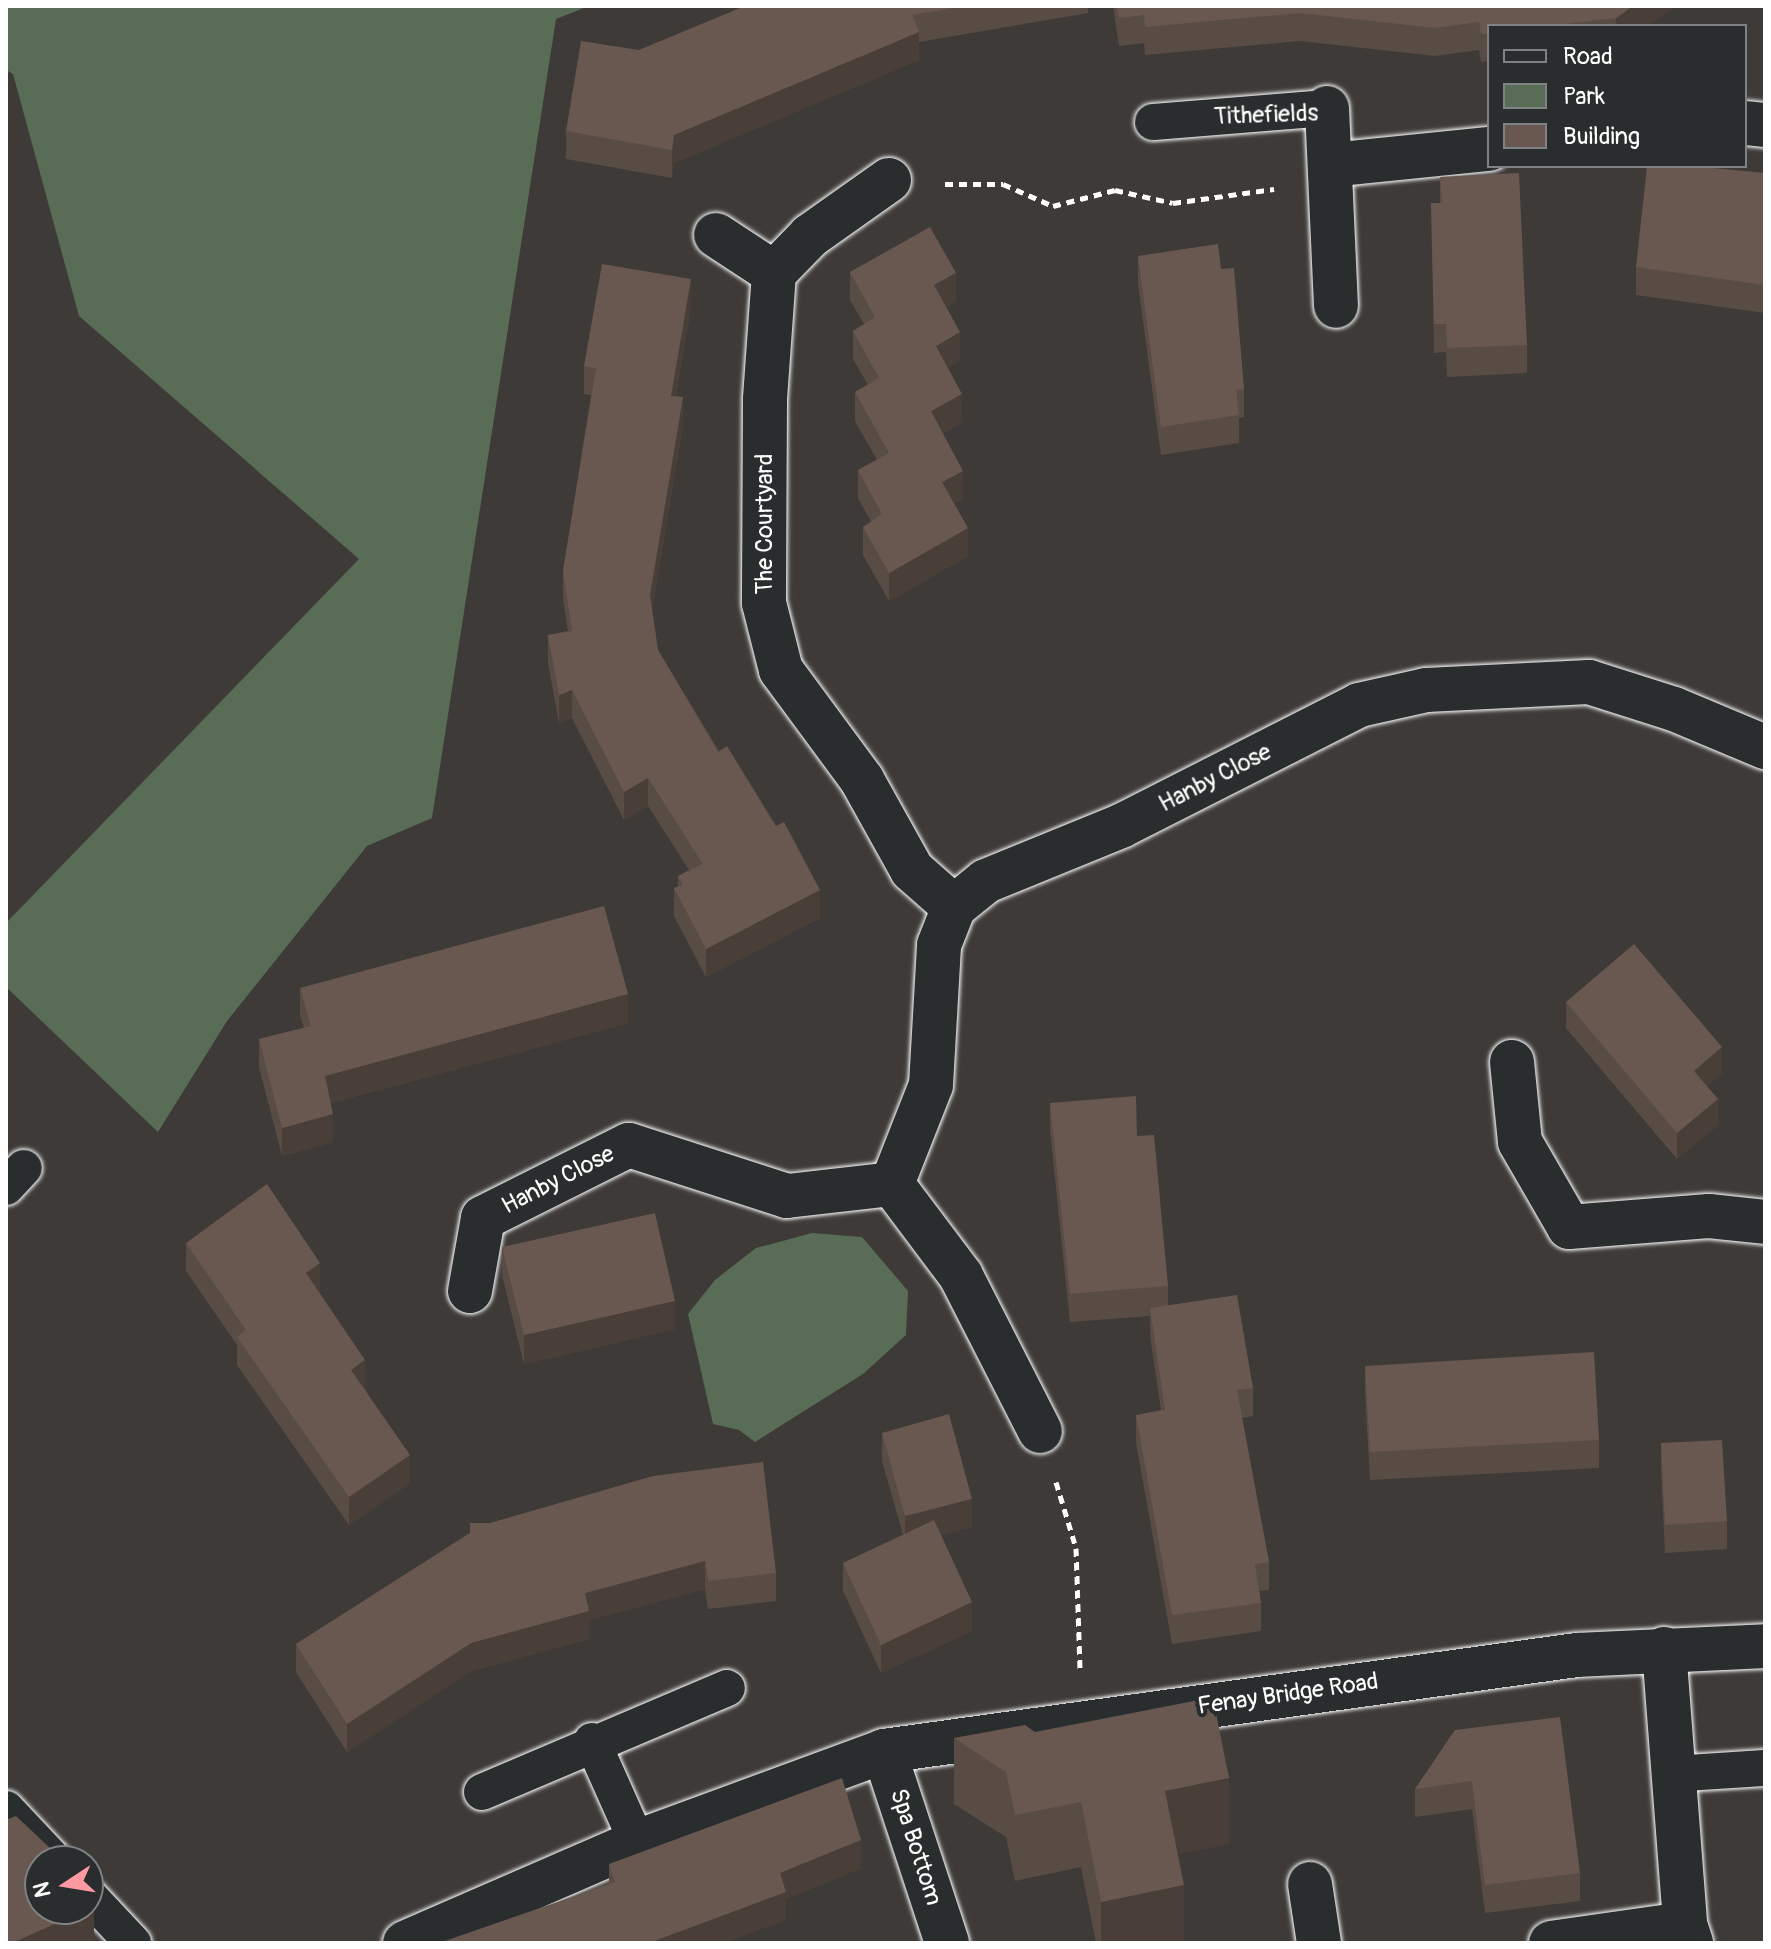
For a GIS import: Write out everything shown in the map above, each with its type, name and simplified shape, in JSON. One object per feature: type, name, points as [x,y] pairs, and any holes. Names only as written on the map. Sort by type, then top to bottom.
[{"type":"street","name":"Tithefields","points":[[1327,108],[1336,306]]},
{"type":"street","points":[[1330,175],[1487,149]]},
{"type":"street","points":[[716,235],[774,273],[810,236],[889,180]]},
{"type":"street","name":"The Courtyard","points":[[774,273],[765,400],[764,603],[781,670],[862,780],[912,870],[954,907]]},
{"type":"street","name":"Hanby Close","points":[[470,1291],[483,1218],[629,1145],[787,1196],[892,1184],[931,1085],[939,945],[954,907],[986,881],[1121,826],[1359,705],[1426,690],[1589,682],[1674,709],[1765,747]]},
{"type":"street","points":[[1512,1062],[1520,1142],[1569,1227],[1709,1216],[1765,1222]]},
{"type":"street","points":[[892,1184],[961,1276],[1040,1431]]},
{"type":"street","name":"Fenay Bridge Road","points":[[405,1943],[637,1842],[884,1751],[1082,1721],[1577,1655],[1765,1646]]},
{"type":"street","points":[[1551,1943],[1688,1934],[1672,1774],[1664,1649]]},
{"type":"street","name":"Spa Bottom","points":[[884,1751],[947,1943]]},
{"type":"street","points":[[1310,1884],[1319,1943]]},
{"type":"lane","name":"Tithefields","points":[[1153,122],[1327,108]]},
{"type":"lane","points":[[482,1792],[592,1741],[727,1688]]},
{"type":"lane","points":[[592,1741],[637,1842]]},
{"type":"lane","points":[[1672,1774],[1765,1768]]},
{"type":"lane","points":[[6,1809],[40,1845]]},
{"type":"lane","points":[[104,1912],[133,1943]]},
{"type":"path","points":[[889,180],[1003,184],[1053,206],[1115,190],[1173,203],[1330,175]]},
{"type":"path","points":[[1040,1431],[1076,1548],[1082,1721]]},
{"type":"green space","points":[[6,6],[589,6],[556,19],[432,818],[367,846],[227,1021],[158,1132],[6,987],[6,923],[359,559],[79,316],[13,74],[6,70]]},
{"type":"green space","points":[[812,1233],[862,1237],[908,1291],[906,1335],[863,1374],[755,1442],[739,1430],[713,1424],[688,1314],[715,1280],[756,1248]]},
{"type":"building","points":[[745,6],[966,6],[912,15],[919,32],[674,135],[672,150],[566,131],[581,41],[639,50]]},
{"type":"building","points":[[1117,6],[1633,6],[1616,18],[1564,24],[1487,24],[1487,33],[1481,34],[1479,22],[1435,28],[1300,13],[1145,27],[1144,15],[1119,18]]},
{"type":"building","points":[[1647,168],[1713,168],[1765,173],[1765,285],[1636,267]]},
{"type":"building","points":[[1519,173],[1527,345],[1447,348],[1446,324],[1434,324],[1431,203],[1442,203],[1440,177]]},
{"type":"building","points":[[930,227],[956,273],[934,285],[960,332],[936,346],[962,394],[931,411],[963,471],[942,482],[968,528],[889,573],[863,527],[882,514],[858,470],[889,453],[855,392],[879,378],[853,331],[875,317],[850,272]]},
{"type":"building","points":[[1218,244],[1221,269],[1234,268],[1244,389],[1236,390],[1239,415],[1161,427],[1138,256]]},
{"type":"building","points":[[602,264],[691,279],[671,396],[683,397],[650,595],[658,650],[718,752],[727,746],[776,826],[784,822],[820,890],[706,949],[674,888],[683,885],[678,876],[703,864],[648,778],[624,792],[572,690],[559,695],[548,635],[572,631],[563,571],[596,368],[584,366]]},
{"type":"building","points":[[604,906],[628,994],[325,1076],[333,1114],[282,1128],[259,1039],[311,1026],[300,988]]},
{"type":"building","points":[[1634,944],[1722,1047],[1694,1071],[1718,1099],[1677,1133],[1566,1002]]},
{"type":"building","points":[[1136,1096],[1137,1136],[1154,1135],[1168,1286],[1070,1294],[1050,1103]]},
{"type":"building","points":[[267,1184],[320,1263],[306,1273],[365,1360],[351,1370],[410,1455],[349,1497],[237,1337],[246,1330],[186,1243]]},
{"type":"building","points":[[655,1213],[675,1301],[524,1335],[502,1247]]},
{"type":"building","points":[[1237,1295],[1253,1388],[1237,1390],[1269,1562],[1255,1564],[1261,1603],[1172,1615],[1136,1415],[1165,1410],[1150,1308]]},
{"type":"building","points":[[1594,1352],[1599,1440],[1370,1452],[1365,1366]]},
{"type":"building","points":[[949,1414],[972,1499],[905,1516],[882,1433]]},
{"type":"building","points":[[1722,1440],[1727,1521],[1665,1525],[1661,1443]]},
{"type":"building","points":[[763,1462],[776,1573],[708,1581],[705,1561],[585,1593],[589,1611],[471,1643],[347,1724],[296,1644],[470,1533],[470,1523],[490,1523],[653,1476]]},
{"type":"building","points":[[934,1520],[972,1602],[881,1645],[843,1563]]},
{"type":"building","points":[[1204,1699],[1206,1705],[1214,1703],[1229,1778],[1165,1791],[1184,1885],[1101,1902],[1081,1802],[1015,1815],[1006,1772],[954,1738],[1025,1725],[1035,1732]]},
{"type":"building","points":[[1560,1717],[1580,1873],[1485,1885],[1472,1781],[1415,1789],[1455,1730]]},
{"type":"building","points":[[842,1778],[861,1840],[780,1873],[786,1892],[649,1943],[439,1943],[615,1882],[609,1864]]},
{"type":"building","points":[[16,1816],[47,1845],[24,1845],[24,1925],[53,1925],[12,1943],[6,1943],[6,1820]]}]
